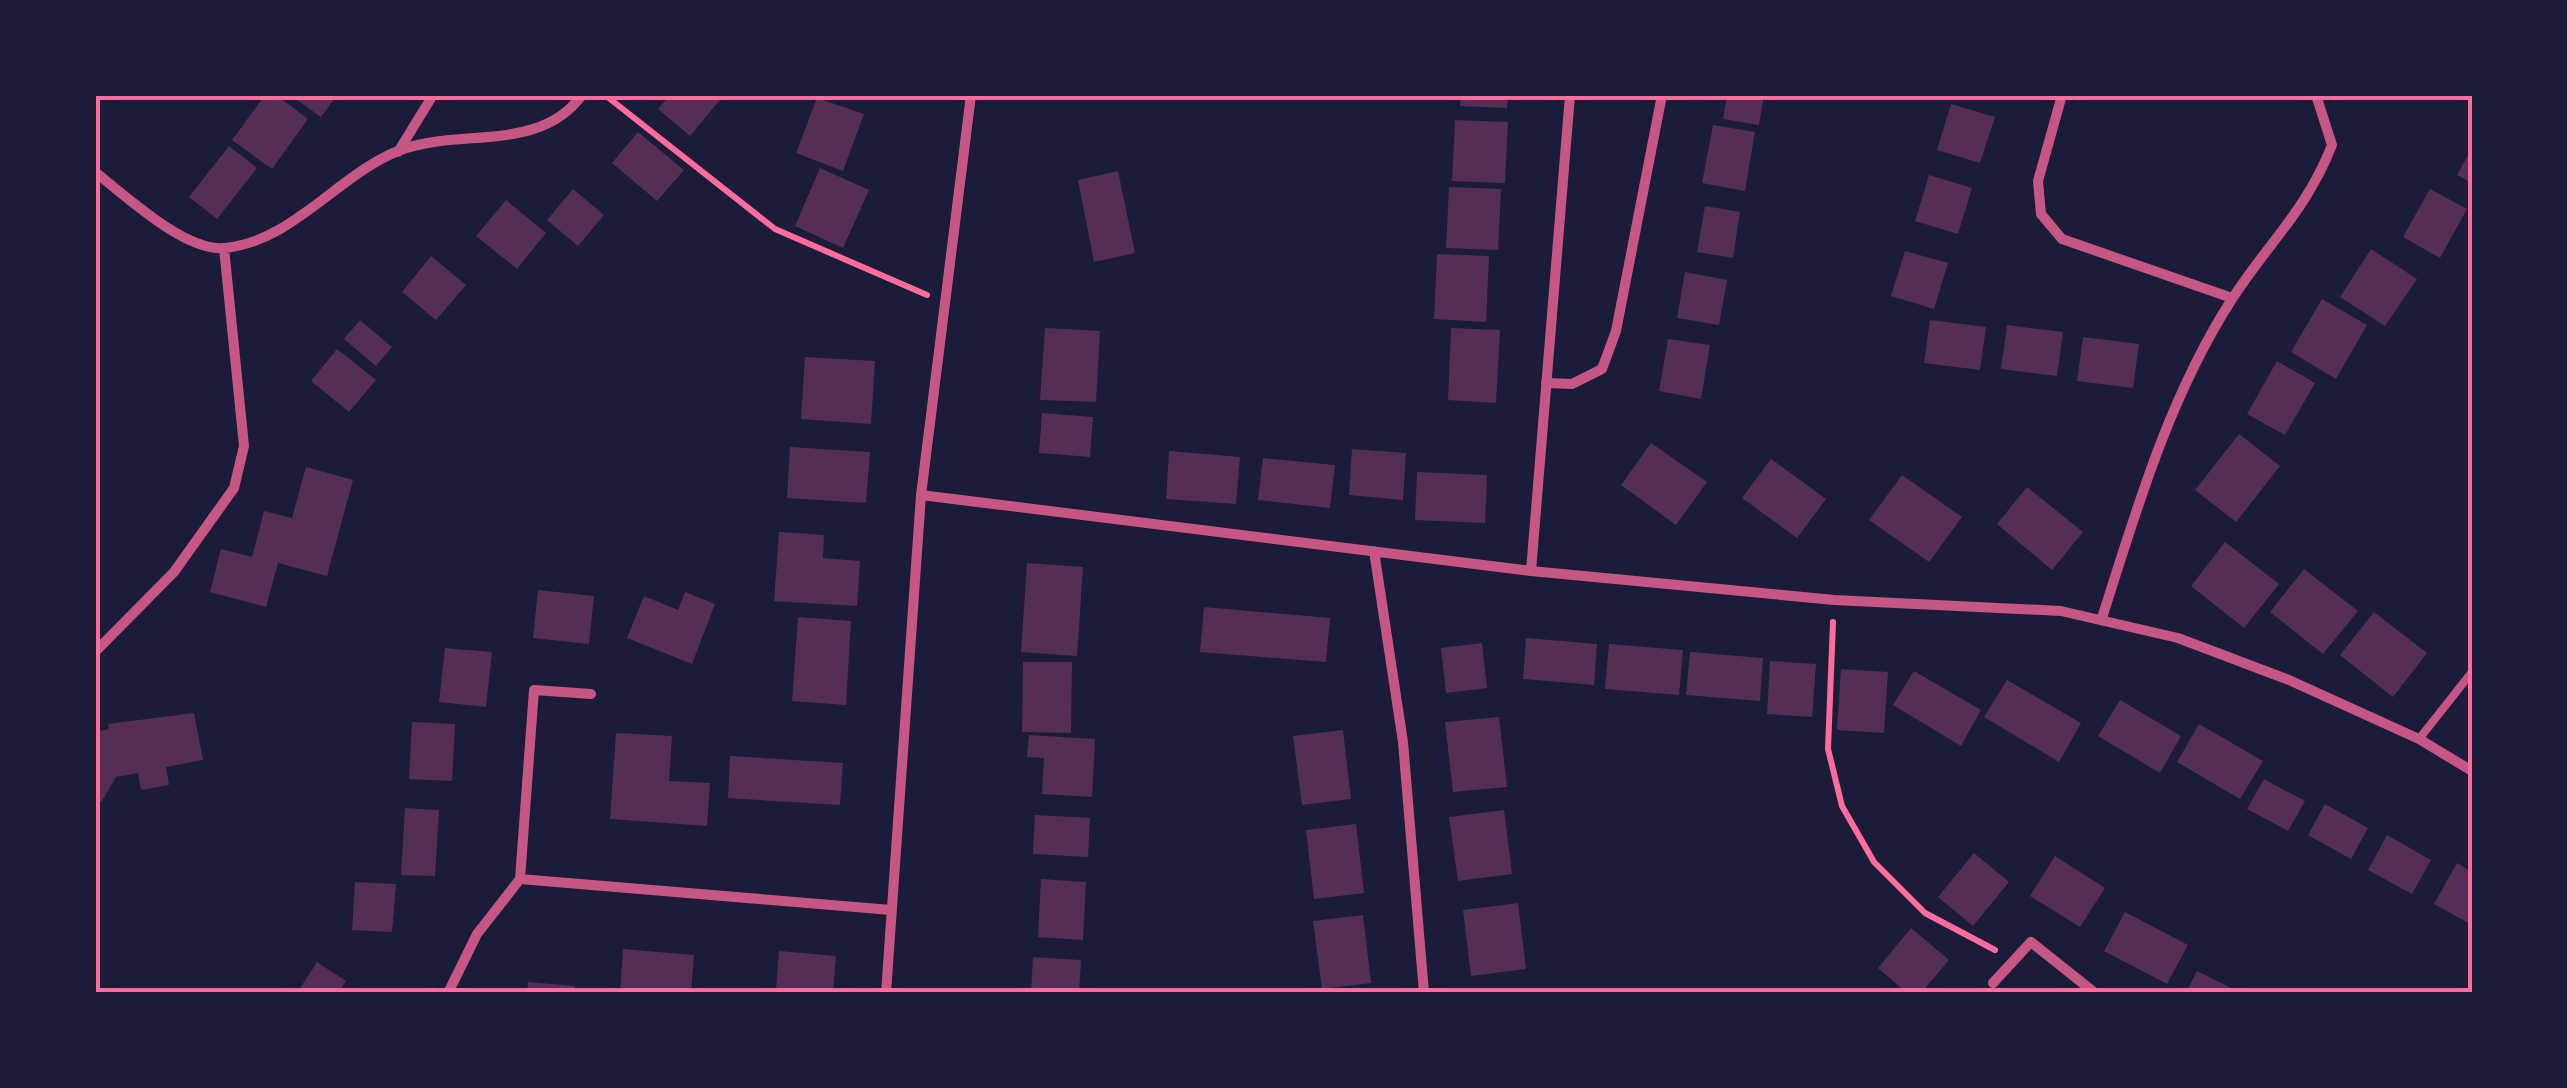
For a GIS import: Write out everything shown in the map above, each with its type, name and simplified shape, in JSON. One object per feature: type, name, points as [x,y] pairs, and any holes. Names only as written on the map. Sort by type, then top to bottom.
[{"type":"street","points":[[398,152],[434,95]]},
{"type":"street","points":[[95,172],[160,223],[200,244],[224,248],[264,236],[398,152],[453,140],[514,136],[559,120],[582,95]]},
{"type":"street","points":[[886,993],[922,495],[971,95]]},
{"type":"street","points":[[1531,571],[1570,95]]},
{"type":"street","points":[[1546,383],[1572,384],[1602,369],[1616,332],[1662,95]]},
{"type":"street","points":[[2062,95],[2038,181],[2041,214],[2062,239],[2232,298]]},
{"type":"street","points":[[2102,618],[2176,400],[2232,298],[2314,192],[2332,145],[2316,95]]},
{"type":"street","points":[[95,652],[174,572],[234,488],[244,446],[224,248]]},
{"type":"street","points":[[922,495],[1531,571],[1834,600],[2061,610],[2197,644],[2419,739],[2472,771]]},
{"type":"street","points":[[1374,551],[1402,742],[1424,993]]},
{"type":"street","points":[[448,993],[477,934],[520,878],[534,690],[590,694]]},
{"type":"street","points":[[520,878],[891,910]]},
{"type":"street","points":[[1993,982],[2031,942],[2095,993]]},
{"type":"lane","points":[[2419,739],[2472,672]]},
{"type":"path","points":[[605,95],[776,229],[946,303]]},
{"type":"path","points":[[1834,600],[1828,749],[1842,806],[1874,862],[1925,913],[2012,958]]},
{"type":"building","points":[[265,95],[276,95],[308,119],[272,169],[232,140]]},
{"type":"building","points":[[290,95],[337,95],[321,117]]},
{"type":"building","points":[[670,95],[724,95],[690,136],[658,109]]},
{"type":"building","points":[[1461,95],[1508,95],[1507,108],[1460,106]]},
{"type":"building","points":[[1727,95],[1764,95],[1759,125],[1723,119]]},
{"type":"building","points":[[817,98],[864,114],[843,171],[796,153]]},
{"type":"building","points":[[1951,104],[1995,117],[1980,163],[1937,150]]},
{"type":"building","points":[[1455,120],[1508,122],[1505,183],[1452,181]]},
{"type":"building","points":[[1713,125],[1755,132],[1745,191],[1702,183]]},
{"type":"building","points":[[638,132],[684,170],[657,201],[612,163]]},
{"type":"building","points":[[229,146],[257,168],[217,219],[189,197]]},
{"type":"building","points":[[2472,148],[2472,183],[2457,175]]},
{"type":"building","points":[[820,168],[869,190],[843,248],[795,226]]},
{"type":"building","points":[[1118,171],[1135,253],[1094,262],[1078,180]]},
{"type":"building","points":[[1929,175],[1972,188],[1958,234],[1915,221]]},
{"type":"building","points":[[1449,187],[1501,189],[1498,250],[1446,248]]},
{"type":"building","points":[[573,189],[604,215],[578,246],[547,220]]},
{"type":"building","points":[[2430,189],[2467,209],[2440,258],[2403,237]]},
{"type":"building","points":[[506,200],[546,233],[517,269],[476,236]]},
{"type":"building","points":[[1705,206],[1740,212],[1733,258],[1697,252]]},
{"type":"building","points":[[2371,249],[2417,279],[2385,326],[2340,297]]},
{"type":"building","points":[[1905,251],[1948,263],[1934,309],[1891,296]]},
{"type":"building","points":[[1437,254],[1489,256],[1486,322],[1434,319]]},
{"type":"building","points":[[431,256],[466,285],[436,320],[402,292]]},
{"type":"building","points":[[1685,272],[1727,280],[1719,325],[1677,318]]},
{"type":"building","points":[[2322,299],[2367,325],[2336,379],[2291,352]]},
{"type":"building","points":[[360,320],[392,347],[376,366],[344,339]]},
{"type":"building","points":[[1930,320],[1986,327],[1980,370],[1924,363]]},
{"type":"building","points":[[2007,325],[2063,332],[2057,376],[2001,369]]},
{"type":"building","points":[[1045,328],[1100,331],[1096,402],[1040,400]]},
{"type":"building","points":[[1451,328],[1500,330],[1496,403],[1448,400]]},
{"type":"building","points":[[2083,337],[2139,344],[2133,388],[2077,381]]},
{"type":"building","points":[[1668,339],[1710,345],[1701,399],[1659,391]]},
{"type":"building","points":[[337,349],[376,380],[349,412],[311,381]]},
{"type":"building","points":[[805,357],[875,361],[871,424],[801,419]]},
{"type":"building","points":[[2277,361],[2315,383],[2285,435],[2247,414]]},
{"type":"building","points":[[1042,413],[1093,417],[1090,457],[1039,453]]},
{"type":"building","points":[[2239,434],[2280,466],[2236,522],[2195,490]]},
{"type":"building","points":[[1651,443],[1707,482],[1676,525],[1621,485]]},
{"type":"building","points":[[790,447],[870,452],[866,503],[787,498]]},
{"type":"building","points":[[1352,449],[1406,453],[1403,500],[1349,495]]},
{"type":"building","points":[[1169,451],[1240,457],[1236,504],[1166,499]]},
{"type":"building","points":[[1263,458],[1335,465],[1330,508],[1258,500]]},
{"type":"building","points":[[1771,459],[1826,499],[1797,538],[1742,498]]},
{"type":"building","points":[[306,467],[353,480],[327,576],[278,563],[266,607],[210,592],[221,549],[252,557],[264,511],[292,518]]},
{"type":"building","points":[[1417,472],[1487,475],[1485,523],[1415,520]]},
{"type":"building","points":[[1902,475],[1962,517],[1929,562],[1869,520]]},
{"type":"building","points":[[2027,487],[2083,532],[2052,570],[1997,524]]},
{"type":"building","points":[[779,532],[824,535],[823,558],[860,561],[857,606],[774,601]]},
{"type":"building","points":[[2225,542],[2279,584],[2244,628],[2191,586]]},
{"type":"building","points":[[1027,563],[1083,567],[1077,656],[1021,652]]},
{"type":"building","points":[[2304,569],[2358,611],[2323,654],[2270,612]]},
{"type":"building","points":[[538,590],[594,596],[589,644],[533,638]]},
{"type":"building","points":[[685,592],[715,604],[692,664],[627,638],[644,596],[678,610]]},
{"type":"building","points":[[1204,607],[1330,618],[1326,662],[1200,652]]},
{"type":"building","points":[[2374,612],[2427,653],[2393,697],[2340,655]]},
{"type":"building","points":[[798,617],[851,621],[846,705],[792,701]]},
{"type":"building","points":[[1526,638],[1597,644],[1594,685],[1523,679]]},
{"type":"building","points":[[1482,643],[1487,688],[1446,693],[1441,648]]},
{"type":"building","points":[[1609,644],[1683,650],[1679,695],[1605,689]]},
{"type":"building","points":[[445,648],[492,652],[486,707],[439,702]]},
{"type":"building","points":[[1690,652],[1763,658],[1760,701],[1686,695]]},
{"type":"building","points":[[1770,661],[1816,664],[1812,717],[1767,714]]},
{"type":"building","points":[[1023,662],[1072,662],[1071,733],[1022,732]]},
{"type":"building","points":[[1841,669],[1888,672],[1884,733],[1837,730]]},
{"type":"building","points":[[1914,671],[1981,710],[1961,746],[1893,705]]},
{"type":"building","points":[[2007,680],[2081,723],[2059,762],[1984,717]]},
{"type":"building","points":[[2120,700],[2181,736],[2160,773],[2098,736]]},
{"type":"building","points":[[194,713],[203,760],[166,767],[169,785],[141,790],[138,773],[116,777],[102,801],[95,802],[95,732],[109,729],[108,724]]},
{"type":"building","points":[[1499,717],[1507,787],[1453,792],[1445,722]]},
{"type":"building","points":[[412,722],[455,724],[452,781],[409,779]]},
{"type":"building","points":[[2199,724],[2263,761],[2240,799],[2177,762]]},
{"type":"building","points":[[1343,730],[1351,799],[1302,805],[1293,736]]},
{"type":"building","points":[[616,733],[672,736],[669,781],[710,783],[707,826],[610,819]]},
{"type":"building","points":[[1029,735],[1095,739],[1092,797],[1042,794],[1044,758],[1027,757]]},
{"type":"building","points":[[730,756],[843,763],[840,805],[728,798]]},
{"type":"building","points":[[2264,779],[2305,801],[2288,831],[2247,809]]},
{"type":"building","points":[[2325,804],[2368,828],[2351,859],[2308,835]]},
{"type":"building","points":[[405,808],[439,810],[435,876],[401,875]]},
{"type":"building","points":[[1504,810],[1512,874],[1458,881],[1449,817]]},
{"type":"building","points":[[1035,815],[1090,818],[1088,857],[1033,854]]},
{"type":"building","points":[[1356,824],[1364,893],[1314,899],[1306,830]]},
{"type":"building","points":[[2387,835],[2431,860],[2412,894],[2368,870]]},
{"type":"building","points":[[1974,853],[2009,882],[1973,926],[1938,897]]},
{"type":"building","points":[[2055,856],[2105,888],[2080,927],[2030,896]]},
{"type":"building","points":[[2457,863],[2472,872],[2472,925],[2434,904]]},
{"type":"building","points":[[1041,879],[1086,882],[1083,940],[1038,937]]},
{"type":"building","points":[[355,882],[396,884],[392,932],[352,930]]},
{"type":"building","points":[[1518,903],[1526,969],[1471,976],[1463,910]]},
{"type":"building","points":[[2125,912],[2188,945],[2167,984],[2104,951]]},
{"type":"building","points":[[1363,915],[1371,983],[1322,989],[1313,921]]},
{"type":"building","points":[[1911,928],[1949,960],[1921,993],[1907,993],[1878,968]]},
{"type":"building","points":[[623,949],[694,955],[691,993],[620,993]]},
{"type":"building","points":[[779,951],[836,956],[833,993],[776,990]]},
{"type":"building","points":[[1033,957],[1081,960],[1079,993],[1031,993]]},
{"type":"building","points":[[317,962],[346,981],[338,993],[297,993]]},
{"type":"building","points":[[2197,971],[2229,987],[2239,993],[2186,993]]},
{"type":"building","points":[[528,982],[575,986],[575,993],[527,993]]}]
